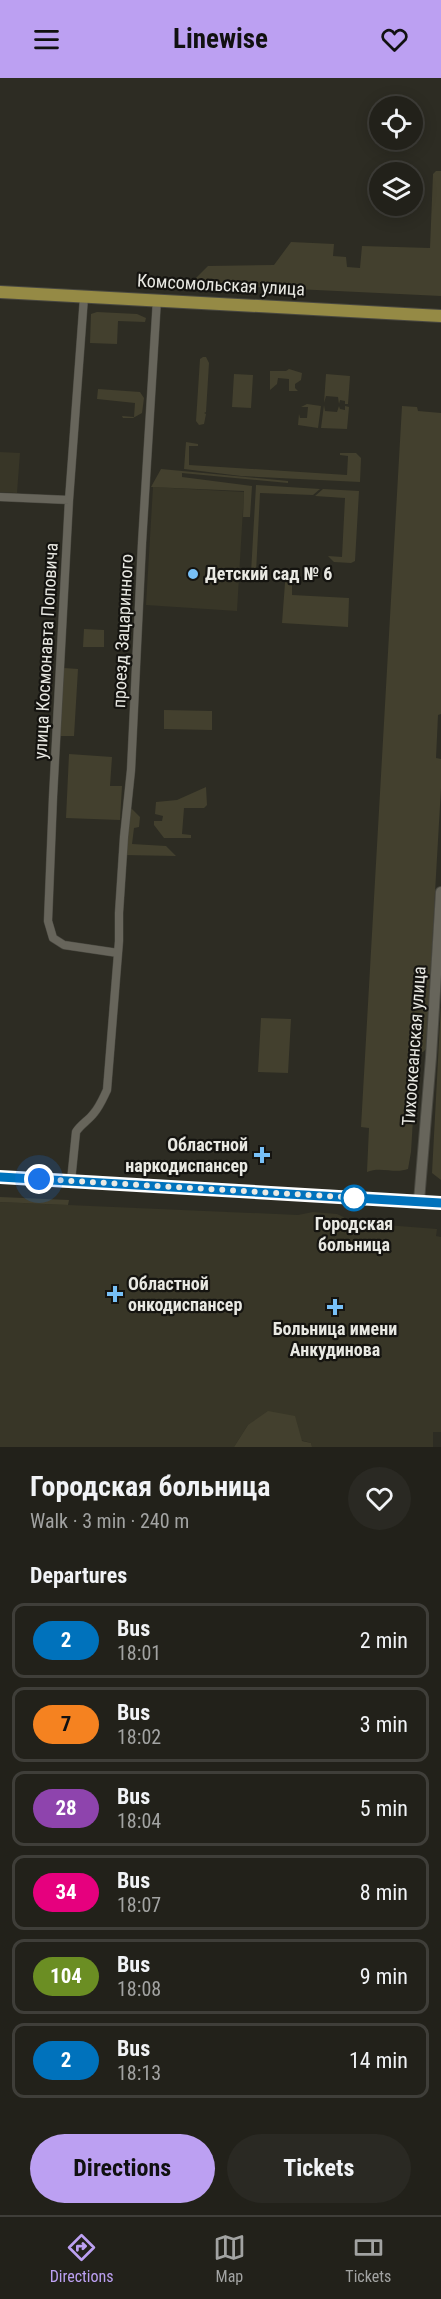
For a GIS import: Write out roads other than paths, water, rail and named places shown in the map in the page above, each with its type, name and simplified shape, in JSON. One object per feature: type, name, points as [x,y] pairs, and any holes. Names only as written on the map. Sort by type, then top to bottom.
[{"type":"main road","name":"Комсомольская улица","points":[[0,292],[441,316]]},
{"type":"main road","name":"Тихоокеанская улица","points":[[419,1201],[441,892]]},
{"type":"main road","points":[[0,1177],[441,1203]]},
{"type":"street","name":"улица Космонавта Поповича","points":[[84,297],[69,500],[52,797],[48,921],[53,938],[64,945],[118,953]]},
{"type":"street","name":"проезд Зацаринного","points":[[71,1181],[78,1127],[85,1124],[96,1111],[108,1090],[124,837],[132,770],[157,299]]},
{"type":"street","points":[[0,497],[69,500]]},
{"type":"place","name":"Детский сад № 6","points":[[193,574]]},
{"type":"place","name":"Областной наркодиспансер","points":[[262,1155]]},
{"type":"place","name":"Городская больница","points":[[354,1198]]},
{"type":"place","name":"Областной онкодиспансер","points":[[115,1294]]},
{"type":"place","name":"Больница имени Анкудинова","points":[[335,1307]]}]
